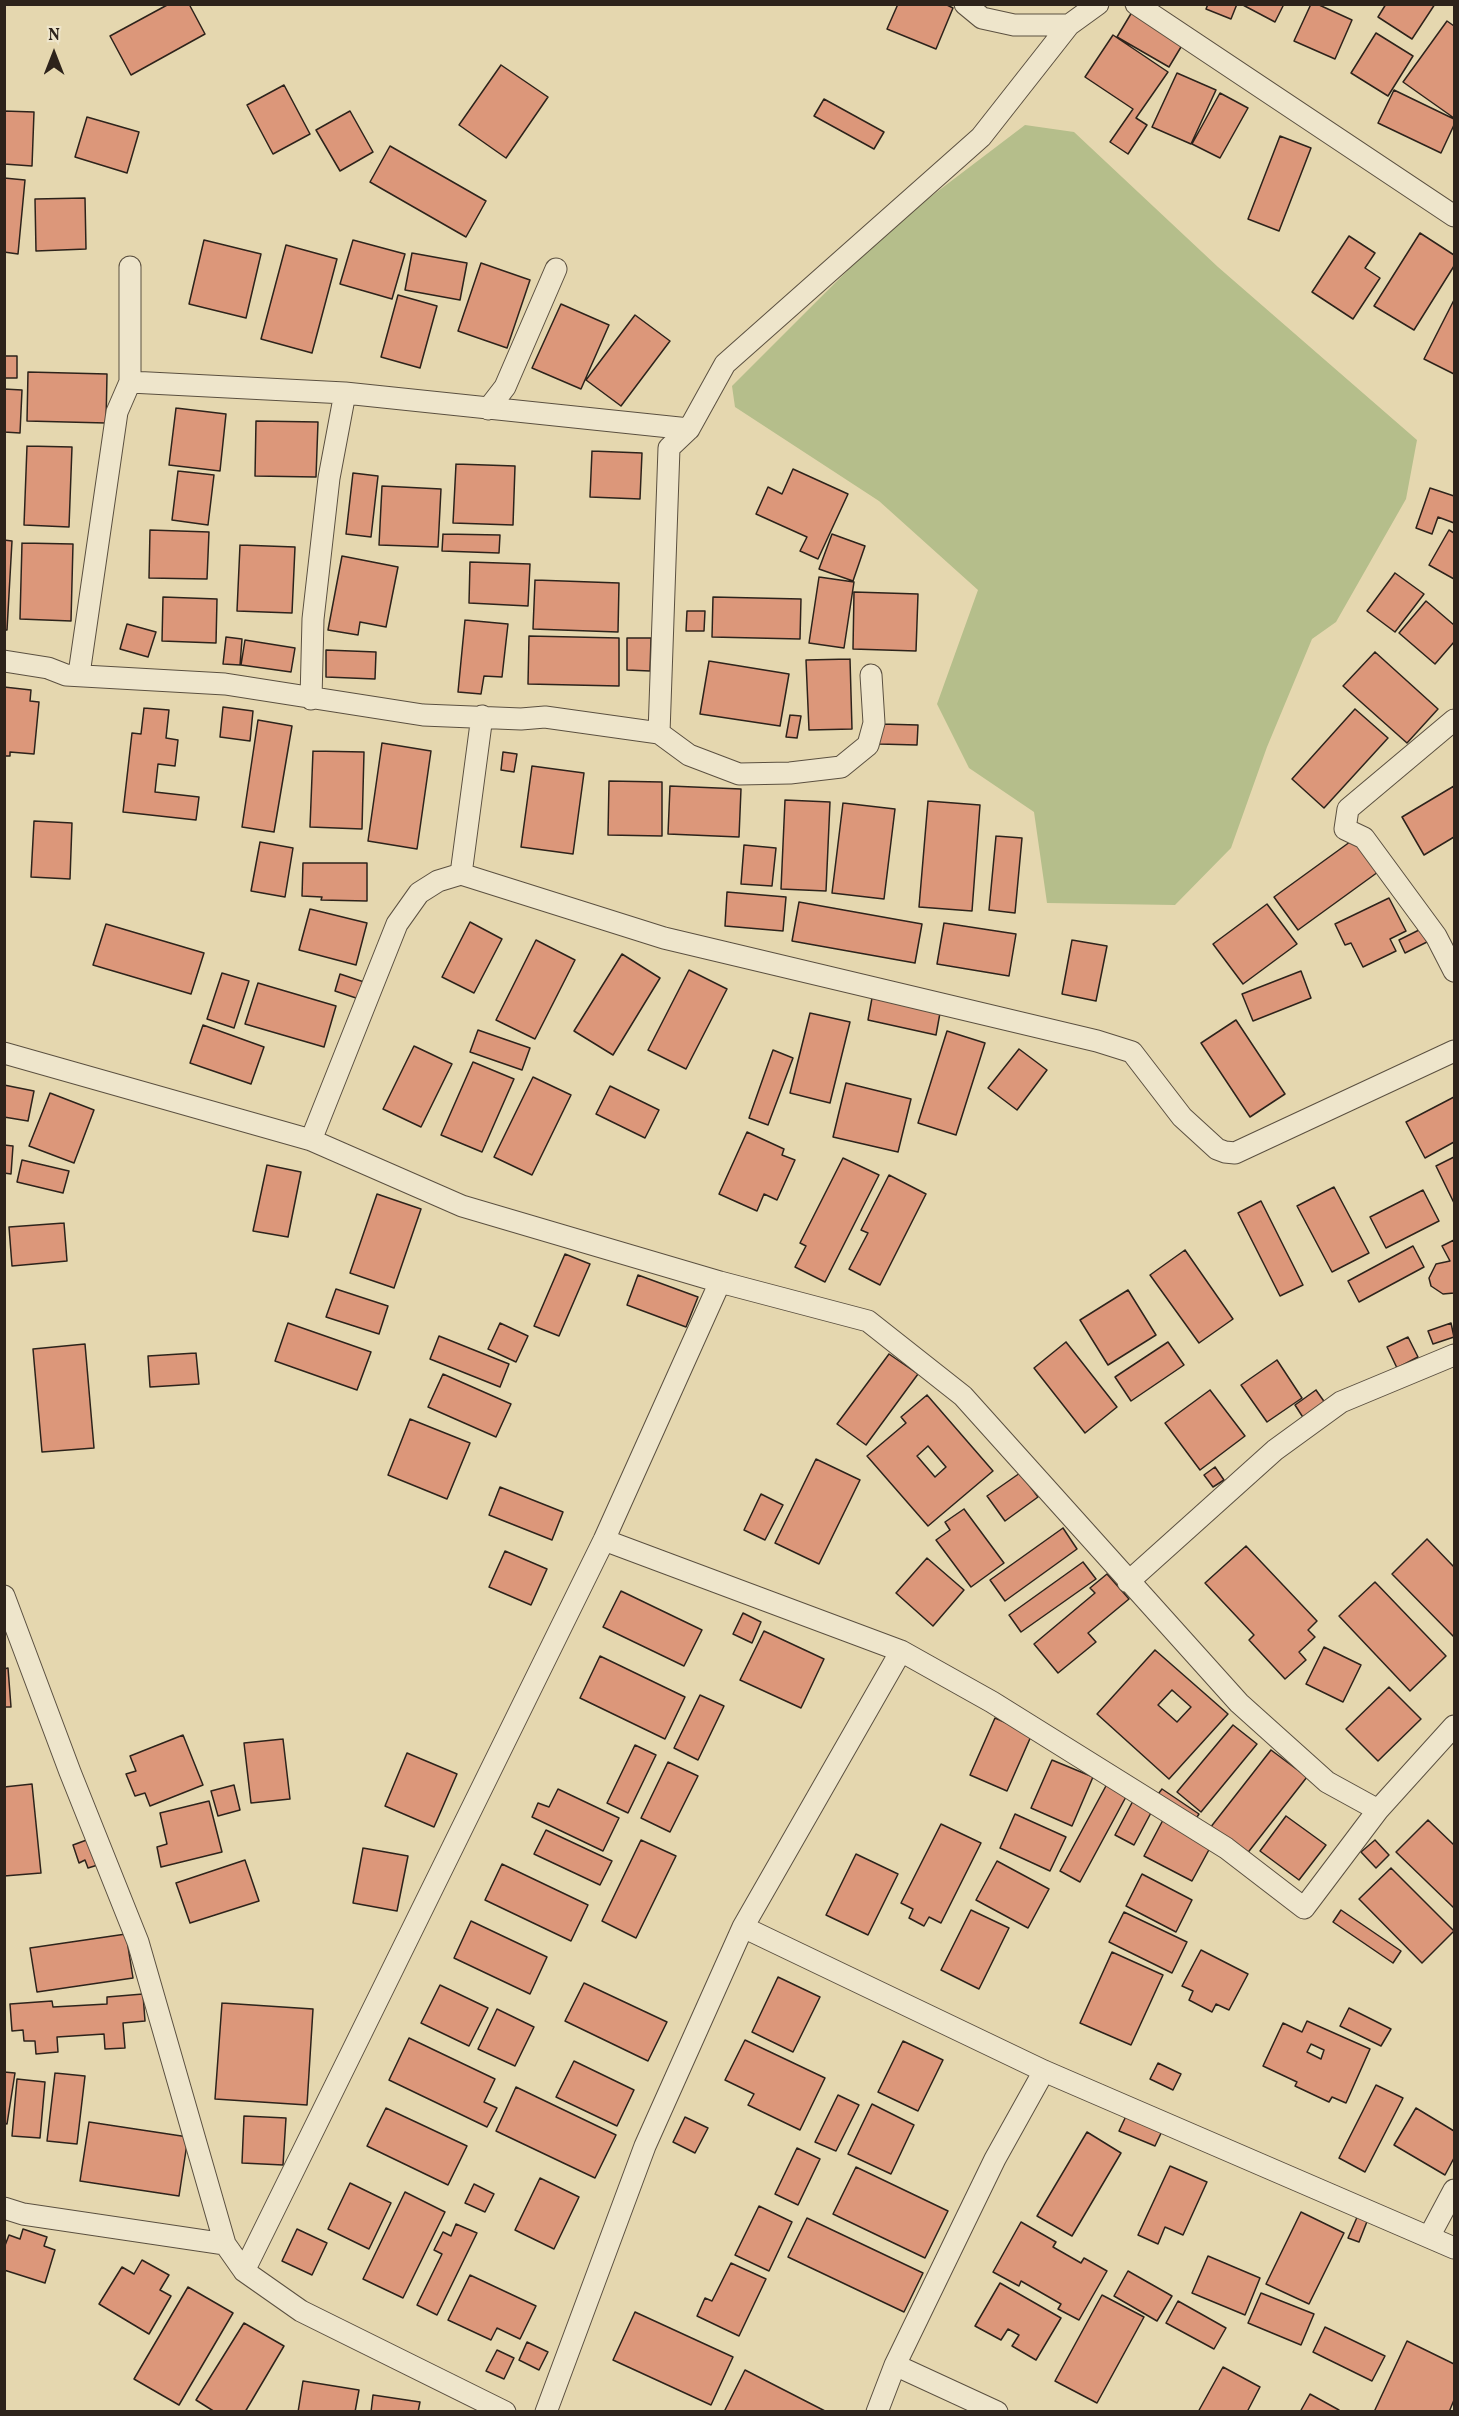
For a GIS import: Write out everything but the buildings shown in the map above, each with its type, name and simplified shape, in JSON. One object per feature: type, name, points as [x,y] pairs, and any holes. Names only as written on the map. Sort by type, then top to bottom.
[{"type":"street","points":[[965,4],[982,18],[1014,25],[1069,25]]},
{"type":"street","points":[[659,733],[669,448],[689,429],[725,364],[981,137],[1069,25],[1098,4]]},
{"type":"street","points":[[1136,4],[1455,216]]},
{"type":"street","points":[[79,674],[117,412],[130,382],[130,267]]},
{"type":"street","points":[[488,409],[505,387],[556,269]]},
{"type":"street","points":[[130,382],[345,393],[689,429]]},
{"type":"street","points":[[311,699],[313,619],[327,489],[345,393]]},
{"type":"street","points":[[4,661],[48,668],[66,675],[225,684],[423,715],[521,719],[545,717],[659,733],[689,755],[739,774],[790,773],[841,767],[868,745],[874,723],[871,675]]},
{"type":"street","points":[[461,874],[482,716]]},
{"type":"street","points":[[1455,720],[1348,809],[1346,829],[1364,838],[1436,936],[1455,972]]},
{"type":"street","points":[[311,1140],[397,924],[419,893],[438,881],[461,874],[664,938],[1097,1041],[1132,1053],[1182,1117],[1217,1149],[1225,1152],[1235,1153],[1455,1051]]},
{"type":"street","points":[[4,1053],[311,1140],[462,1206],[720,1282],[868,1322],[904,1347],[963,1395],[1128,1582],[1239,1703],[1327,1782],[1377,1810]]},
{"type":"street","points":[[244,2271],[604,1540],[720,1282]]},
{"type":"street","points":[[1128,1582],[1275,1450],[1341,1402],[1455,1355]]},
{"type":"street","points":[[604,1540],[901,1651],[992,1702],[1226,1848],[1305,1908],[1377,1810],[1455,1726]]},
{"type":"street","points":[[4,1596],[138,1942],[225,2244],[244,2271],[301,2311],[504,2412]]},
{"type":"street","points":[[546,2412],[645,2146],[743,1927],[901,1651]]},
{"type":"street","points":[[743,1927],[1044,2071],[1430,2235],[1455,2248]]},
{"type":"street","points":[[877,2412],[896,2365],[995,2159],[1044,2071]]},
{"type":"street","points":[[1430,2235],[1455,2190]]},
{"type":"street","points":[[4,2208],[23,2214],[225,2244]]},
{"type":"street","points":[[896,2365],[997,2412]]},
{"type":"green space","points":[[1025,125],[1074,132],[1218,267],[1417,440],[1406,499],[1336,622],[1312,639],[1267,747],[1231,848],[1175,905],[1047,903],[1034,812],[969,768],[937,704],[978,590],[879,501],[735,407],[732,386],[892,226]]}]
